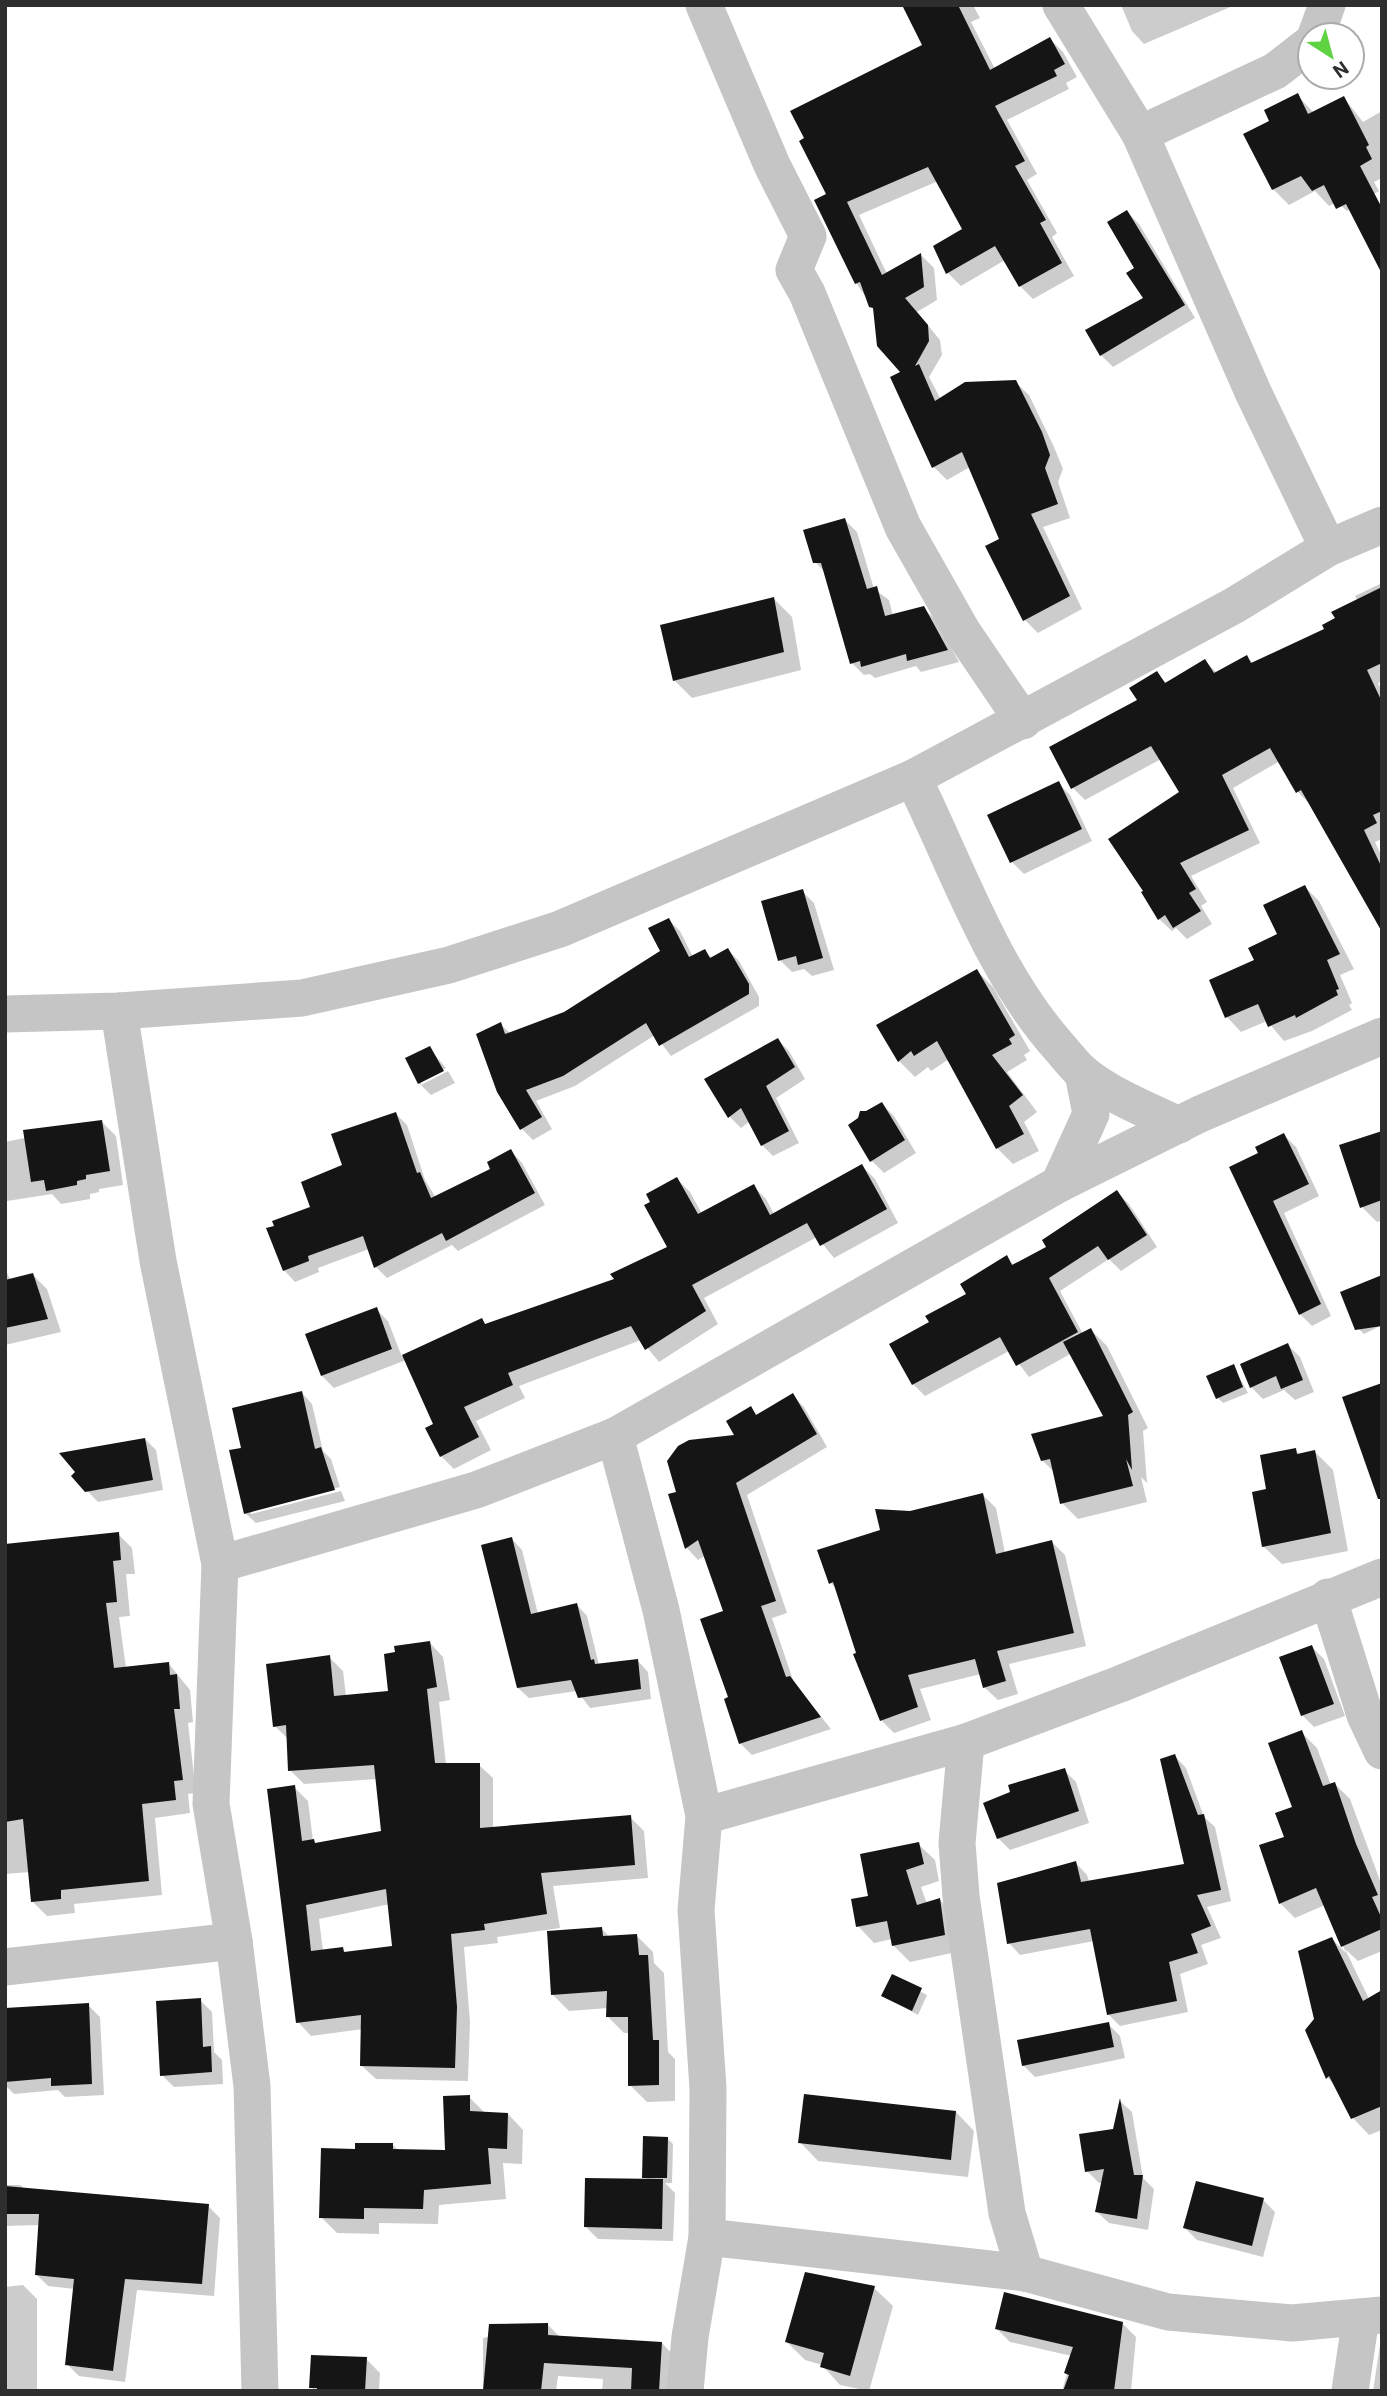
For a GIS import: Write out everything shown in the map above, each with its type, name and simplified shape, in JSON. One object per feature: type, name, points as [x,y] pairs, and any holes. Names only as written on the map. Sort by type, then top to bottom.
[{"type":"street","points":[[704,5],[772,165],[808,236],[794,270],[807,293],[903,527],[962,631],[1023,721]]},
{"type":"street","points":[[1061,5],[1140,134],[1253,392],[1328,548]]},
{"type":"street","points":[[1140,134],[1275,71],[1296,55]]},
{"type":"street","points":[[5,1014],[119,1011],[302,998],[449,965],[560,929],[913,778],[1235,605],[1328,548],[1382,525]]},
{"type":"street","points":[[913,778],[953,859],[986,936],[1034,1019],[1083,1073],[1118,1097],[1179,1125]]},
{"type":"street","points":[[119,1011],[158,1261],[220,1564],[211,1804],[234,1941],[253,2086],[260,2391]]},
{"type":"street","points":[[220,1564],[476,1490],[615,1436],[1059,1184],[1179,1125],[1382,1036]]},
{"type":"street","points":[[1059,1184],[1091,1114],[1083,1073]]},
{"type":"street","points":[[615,1436],[661,1610],[704,1816],[696,1910],[708,2088],[707,2237],[690,2337],[685,2391]]},
{"type":"street","points":[[704,1816],[966,1742],[1120,1684],[1382,1577]]},
{"type":"street","points":[[1328,1597],[1365,1715],[1382,1751]]},
{"type":"street","points":[[966,1742],[957,1843],[961,1896],[1007,2213],[1025,2273]]},
{"type":"street","points":[[5,1967],[234,1941]]},
{"type":"street","points":[[707,2237],[1025,2273],[1168,2312],[1292,2323],[1371,2316],[1350,2391]]},
{"type":"building","points":[[902,5],[958,5],[990,70],[1050,37],[1065,64],[1054,70],[1057,76],[995,106],[1025,161],[1015,166],[1046,220],[1040,223],[1062,263],[1019,287],[995,246],[946,274],[933,246],[962,229],[928,167],[847,202],[882,275],[921,253],[924,287],[905,298],[928,325],[929,341],[915,366],[919,364],[935,401],[965,382],[1016,380],[1042,432],[1050,455],[1045,468],[1058,504],[1031,514],[1070,596],[1023,621],[985,546],[999,539],[962,452],[932,468],[890,377],[900,372],[877,346],[873,308],[869,307],[860,282],[855,284],[814,200],[826,194],[799,141],[804,138],[790,111],[922,45]]},
{"type":"building","points":[[1298,93],[1308,114],[1344,96],[1369,145],[1366,147],[1372,159],[1360,166],[1382,208],[1382,274],[1346,204],[1336,209],[1324,185],[1312,191],[1301,176],[1272,190],[1243,134],[1269,121],[1264,110]]},
{"type":"building","points":[[1127,210],[1185,305],[1100,356],[1085,330],[1143,298],[1126,273],[1134,268],[1107,222]]},
{"type":"building","points":[[845,518],[867,589],[877,586],[885,616],[924,606],[948,650],[907,661],[906,654],[861,667],[860,661],[850,664],[821,563],[813,563],[803,530]]},
{"type":"building","points":[[1382,587],[1382,663],[1367,670],[1382,702],[1382,811],[1373,815],[1377,823],[1364,830],[1382,868],[1382,932],[1301,790],[1296,793],[1270,748],[1222,775],[1249,830],[1180,863],[1196,889],[1189,893],[1201,911],[1173,928],[1165,915],[1158,920],[1141,892],[1143,891],[1108,839],[1179,792],[1151,746],[1071,789],[1049,747],[1137,700],[1129,688],[1157,671],[1165,683],[1205,659],[1214,673],[1247,655],[1251,663],[1324,629],[1322,625],[1335,618],[1331,612]]},
{"type":"building","points":[[774,597],[784,652],[673,681],[660,625]]},
{"type":"building","points":[[1059,781],[1082,829],[1010,863],[987,815]]},
{"type":"building","points":[[1305,885],[1340,954],[1327,960],[1339,989],[1336,990],[1338,995],[1296,1018],[1295,1015],[1268,1027],[1258,1004],[1225,1018],[1209,980],[1254,960],[1248,948],[1277,934],[1263,905]]},
{"type":"building","points":[[803,889],[823,958],[798,965],[796,956],[778,961],[761,901]]},
{"type":"building","points":[[669,918],[689,957],[705,949],[710,958],[728,948],[749,984],[749,994],[659,1046],[646,1023],[563,1076],[526,1090],[542,1117],[520,1130],[497,1092],[476,1034],[501,1022],[505,1034],[564,1012],[660,951],[648,928]]},
{"type":"building","points":[[977,969],[1015,1035],[1009,1039],[1012,1044],[992,1055],[1023,1095],[1009,1106],[1024,1134],[996,1149],[937,1041],[914,1056],[911,1051],[898,1062],[876,1025]]},
{"type":"building","points":[[778,1038],[795,1067],[766,1086],[789,1131],[761,1146],[741,1108],[728,1118],[704,1079]]},
{"type":"building","points":[[430,1046],[444,1071],[418,1084],[405,1058]]},
{"type":"building","points":[[882,1102],[905,1140],[870,1162],[848,1125],[858,1118],[860,1111],[866,1111]]},
{"type":"building","points":[[396,1112],[417,1173],[420,1172],[431,1198],[490,1169],[487,1162],[511,1149],[535,1193],[446,1241],[442,1233],[374,1268],[363,1236],[308,1256],[309,1261],[283,1271],[266,1228],[274,1226],[272,1221],[310,1207],[301,1182],[342,1165],[331,1134]]},
{"type":"building","points":[[102,1120],[110,1171],[86,1175],[86,1179],[77,1181],[77,1185],[46,1191],[44,1180],[31,1182],[23,1130]]},
{"type":"building","points":[[1382,1131],[1382,1200],[1360,1208],[1339,1145]]},
{"type":"building","points":[[1284,1133],[1309,1184],[1273,1201],[1321,1304],[1299,1315],[1229,1167],[1258,1153],[1255,1147]]},
{"type":"building","points":[[862,1164],[887,1209],[820,1246],[807,1223],[692,1285],[706,1311],[645,1350],[631,1326],[508,1373],[513,1385],[464,1407],[479,1437],[440,1457],[425,1428],[433,1424],[402,1355],[482,1318],[485,1324],[614,1279],[610,1274],[667,1247],[644,1205],[650,1202],[646,1194],[677,1177],[698,1214],[754,1184],[770,1215]]},
{"type":"building","points":[[1117,1190],[1147,1235],[1108,1260],[1098,1246],[1049,1278],[1078,1332],[1016,1366],[1000,1337],[912,1385],[889,1344],[929,1322],[925,1316],[966,1294],[960,1284],[1007,1255],[1012,1265],[1046,1247],[1042,1240]]},
{"type":"building","points":[[33,1273],[48,1319],[5,1328],[5,1280]]},
{"type":"building","points":[[1382,1275],[1382,1326],[1355,1330],[1340,1292]]},
{"type":"building","points":[[377,1307],[392,1349],[321,1376],[305,1334]]},
{"type":"building","points":[[1091,1328],[1133,1412],[1128,1415],[1132,1470],[1126,1459],[1133,1486],[1060,1504],[1050,1459],[1041,1461],[1031,1434],[1103,1416],[1063,1342]]},
{"type":"building","points":[[1288,1343],[1303,1380],[1281,1389],[1276,1376],[1250,1388],[1240,1364]]},
{"type":"building","points":[[1234,1364],[1243,1387],[1216,1399],[1206,1376]]},
{"type":"building","points":[[1382,1383],[1382,1499],[1378,1499],[1342,1397]]},
{"type":"building","points":[[302,1391],[315,1449],[321,1447],[335,1490],[244,1514],[229,1450],[241,1448],[232,1408]]},
{"type":"building","points":[[793,1393],[817,1434],[736,1483],[776,1601],[761,1606],[786,1677],[790,1676],[821,1717],[739,1744],[724,1699],[728,1697],[700,1619],[723,1611],[698,1540],[685,1549],[668,1494],[676,1492],[667,1461],[678,1446],[689,1440],[734,1435],[726,1421],[751,1406],[756,1415]]},
{"type":"building","points":[[145,1438],[153,1480],[85,1492],[71,1476],[75,1472],[59,1453]]},
{"type":"building","points":[[1296,1448],[1297,1454],[1315,1450],[1331,1533],[1262,1547],[1252,1492],[1266,1489],[1260,1455]]},
{"type":"building","points":[[983,1493],[996,1554],[1052,1540],[1074,1633],[997,1651],[1006,1681],[983,1688],[975,1659],[908,1675],[918,1707],[880,1721],[853,1654],[856,1653],[833,1582],[829,1584],[817,1550],[880,1530],[875,1509],[910,1511]]},
{"type":"building","points":[[119,1532],[121,1560],[113,1561],[117,1602],[106,1603],[114,1668],[169,1662],[170,1675],[177,1674],[180,1709],[174,1709],[183,1780],[174,1781],[176,1800],[142,1804],[149,1881],[61,1890],[61,1899],[31,1902],[23,1819],[5,1822],[5,1544]]},
{"type":"building","points":[[512,1537],[531,1614],[577,1603],[591,1660],[594,1659],[595,1664],[638,1659],[641,1689],[578,1698],[571,1680],[517,1688],[481,1545]]},
{"type":"building","points":[[430,1641],[437,1687],[427,1689],[435,1763],[480,1763],[480,1828],[631,1815],[635,1865],[541,1873],[547,1914],[484,1924],[485,1930],[451,1934],[457,2007],[455,2068],[360,2066],[361,2015],[296,2023],[267,1789],[295,1785],[302,1841],[314,1839],[315,1843],[381,1831],[374,1765],[288,1771],[286,1725],[273,1727],[266,1664],[330,1655],[334,1696],[388,1691],[384,1654],[395,1652],[394,1646]],"holes":[[[386,1889],[392,1946],[344,1952],[343,1947],[311,1951],[306,1905]]]},
{"type":"building","points":[[1312,1645],[1334,1704],[1301,1716],[1279,1657]]},
{"type":"building","points":[[1302,1730],[1323,1786],[1335,1782],[1356,1844],[1378,1895],[1372,1897],[1382,1919],[1382,1929],[1341,1947],[1316,1888],[1279,1904],[1259,1845],[1284,1837],[1275,1813],[1292,1807],[1268,1743]]},
{"type":"building","points":[[1175,1754],[1198,1815],[1204,1814],[1221,1890],[1197,1895],[1211,1926],[1191,1934],[1198,1953],[1169,1962],[1177,2001],[1107,2015],[1090,1929],[1007,1944],[997,1883],[1076,1861],[1081,1882],[1184,1864],[1160,1759]]},
{"type":"building","points":[[1065,1768],[1079,1811],[997,1839],[983,1803],[1010,1792],[1008,1785]]},
{"type":"building","points":[[919,1842],[924,1864],[906,1870],[917,1905],[940,1898],[945,1935],[892,1946],[887,1921],[856,1927],[851,1899],[868,1896],[860,1854]]},
{"type":"building","points":[[602,1927],[603,1936],[637,1934],[639,1955],[648,1955],[653,2040],[659,2040],[659,2085],[628,2086],[628,2017],[606,2017],[607,1991],[551,1995],[547,1931]]},
{"type":"building","points":[[1332,1937],[1363,2001],[1382,1990],[1382,2106],[1351,2119],[1329,2076],[1326,2079],[1305,2030],[1314,2019],[1298,1951]]},
{"type":"building","points":[[892,1974],[922,1988],[912,2011],[881,1996]]},
{"type":"building","points":[[201,1998],[203,2047],[211,2046],[212,2072],[160,2076],[156,2001]]},
{"type":"building","points":[[89,2003],[92,2084],[51,2086],[51,2078],[5,2082],[5,2008]]},
{"type":"building","points":[[1109,2022],[1114,2047],[1022,2066],[1017,2040]]},
{"type":"building","points":[[804,2094],[956,2111],[951,2160],[798,2143]]},
{"type":"building","points":[[470,2095],[470,2111],[508,2113],[507,2149],[488,2148],[491,2184],[424,2190],[423,2209],[364,2208],[364,2219],[319,2218],[321,2148],[355,2149],[355,2143],[393,2143],[393,2149],[445,2150],[443,2096]]},
{"type":"building","points":[[1120,2098],[1134,2175],[1143,2175],[1137,2219],[1095,2212],[1104,2169],[1085,2172],[1079,2134],[1113,2129]]},
{"type":"building","points":[[643,2136],[668,2137],[667,2178],[642,2178]]},
{"type":"building","points":[[585,2178],[663,2179],[662,2229],[584,2227]]},
{"type":"building","points":[[1196,2181],[1264,2198],[1252,2246],[1183,2228]]},
{"type":"building","points":[[5,2186],[209,2204],[202,2284],[125,2279],[113,2371],[65,2365],[74,2279],[35,2275],[39,2214],[5,2214]]},
{"type":"building","points":[[805,2272],[875,2286],[850,2376],[820,2367],[824,2353],[785,2342]]},
{"type":"building","points":[[1004,2292],[1123,2322],[1114,2391],[1063,2391],[1069,2375],[1064,2373],[1073,2347],[995,2329]]},
{"type":"building","points":[[548,2323],[548,2335],[662,2342],[659,2391],[631,2391],[632,2368],[544,2363],[541,2391],[483,2391],[489,2324]]},
{"type":"building","points":[[311,2355],[367,2357],[365,2391],[317,2391],[317,2388],[309,2388]]}]
